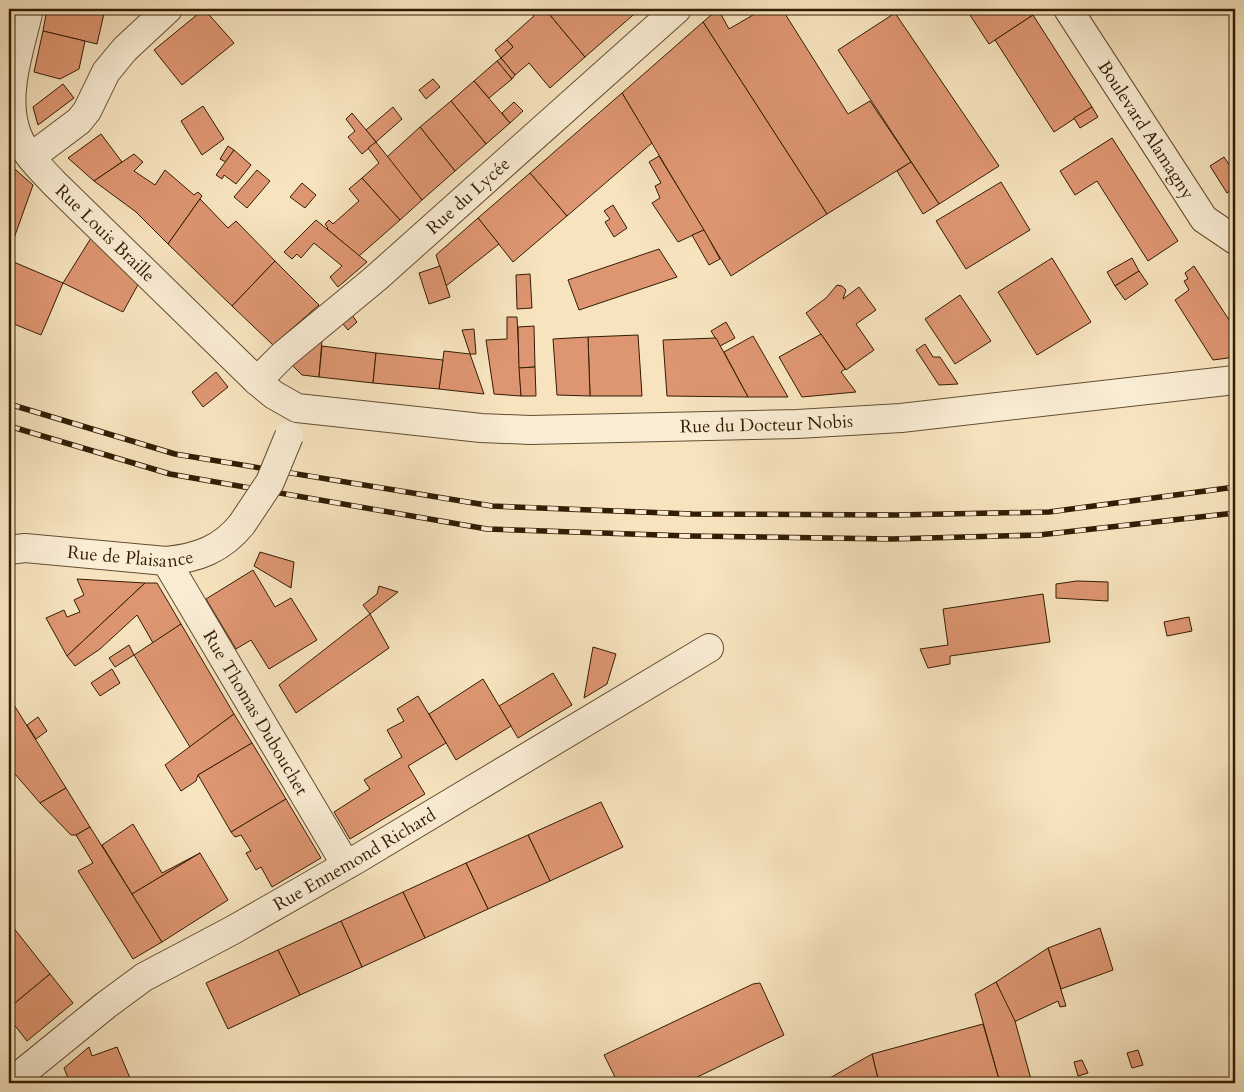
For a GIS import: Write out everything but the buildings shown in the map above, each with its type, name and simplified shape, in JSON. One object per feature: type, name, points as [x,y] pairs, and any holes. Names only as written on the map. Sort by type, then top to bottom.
[{"type":"street","name":"Rue Louis Braille","points":[[30,9],[14,82],[11,109],[17,135],[31,157],[54,183],[257,380],[274,395],[297,408]]},
{"type":"street","points":[[31,157],[80,121],[106,72],[125,49],[168,9]]},
{"type":"street","name":"Rue du Lycée","points":[[257,380],[283,354],[375,279],[677,9]]},
{"type":"street","name":"Boulevard Alamagny","points":[[1068,9],[1204,219],[1235,240]]},
{"type":"street","name":"Rue du Docteur Nobis","points":[[297,408],[482,428],[530,430],[797,424],[901,418],[1235,380]]},
{"type":"street","name":"Rue de Plaisance","points":[[9,550],[25,548],[166,561],[190,558],[212,551],[233,535],[270,482],[289,436],[297,408]]},
{"type":"street","name":"Rue Thomas Dubouchet","points":[[166,561],[346,865]]},
{"type":"street","name":"Rue Ennemond Richard","points":[[10,1083],[106,1004],[144,978],[233,930],[346,865],[709,648]]},
{"type":"railway","points":[[9,404],[175,454],[492,506],[692,514],[896,515],[1049,512],[1235,487]]},
{"type":"railway","points":[[9,426],[170,474],[487,529],[689,536],[892,539],[1039,535],[1235,513]]}]
